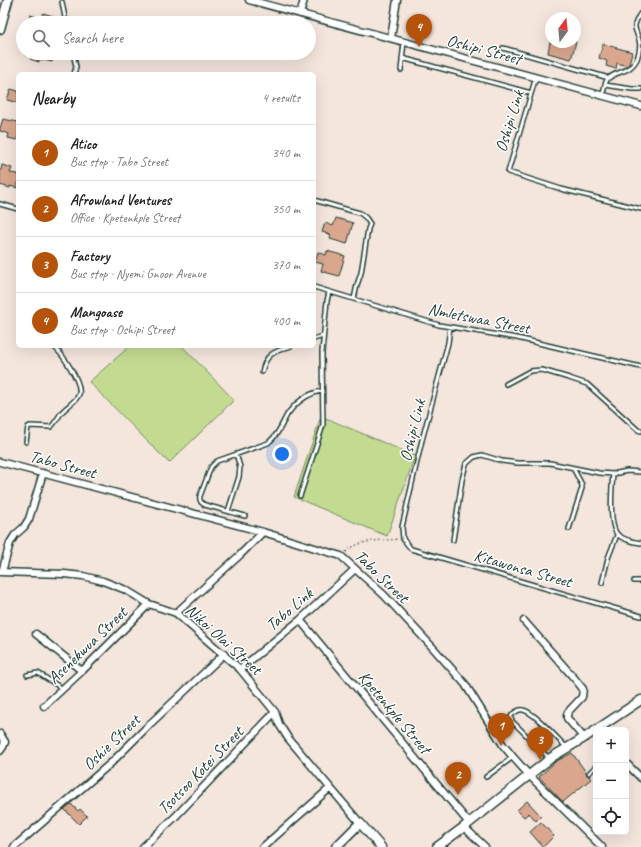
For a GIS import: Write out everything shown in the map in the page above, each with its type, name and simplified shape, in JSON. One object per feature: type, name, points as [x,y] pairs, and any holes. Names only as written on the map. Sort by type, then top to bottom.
[{"type":"street","points":[[0,29],[8,0]]},
{"type":"street","name":"Oshipi Street","points":[[249,0],[308,16]]},
{"type":"street","points":[[300,14],[304,0]]},
{"type":"street","points":[[391,38],[397,0]]},
{"type":"street","name":"Oshipi Street","points":[[316,18],[641,106]]},
{"type":"street","name":"Tabo Street","points":[[0,462],[262,532],[341,556],[384,595],[465,684],[503,745],[513,757],[529,775],[602,847]]},
{"type":"street","points":[[1,572],[10,543],[29,519],[43,473]]},
{"type":"street","points":[[176,613],[240,555],[262,532]]},
{"type":"street","name":"Tabo Link","points":[[240,669],[300,620],[355,570]]},
{"type":"street","name":"Nikoi Olai Street","points":[[1,572],[83,576],[103,581],[126,590],[149,604],[176,613],[240,669],[275,712],[279,724],[288,738],[381,847]]},
{"type":"street","name":"Asenekwua Street","points":[[44,706],[82,671],[149,604]]},
{"type":"street","name":"Kpetenkple Street","points":[[300,620],[485,847]]},
{"type":"street","points":[[524,621],[583,689],[582,698],[568,712],[567,715],[584,738]]},
{"type":"street","points":[[36,634],[82,671]]},
{"type":"street","name":"Oshie Street","points":[[14,847],[111,763],[224,654]]},
{"type":"street","points":[[602,727],[641,700]]},
{"type":"street","name":"Tsotsoo Kotei Street","points":[[143,847],[175,817],[275,712]]},
{"type":"street","points":[[437,847],[550,758],[593,733]]},
{"type":"street","points":[[0,734],[5,742],[0,751]]},
{"type":"street","points":[[629,766],[641,778]]},
{"type":"street","points":[[263,847],[330,788]]},
{"type":"street","points":[[336,847],[360,823]]},
{"type":"lane","points":[[62,2],[65,16]]},
{"type":"lane","points":[[603,95],[606,81],[609,78],[627,70],[636,59],[640,49],[640,42],[635,28],[635,23],[640,14]]},
{"type":"lane","points":[[401,70],[404,42]]},
{"type":"lane","points":[[504,48],[609,78]]},
{"type":"lane","points":[[402,58],[531,93]]},
{"type":"lane","points":[[74,60],[76,67],[75,72]]},
{"type":"lane","name":"Oshipi Link","points":[[536,77],[508,172],[561,189],[641,209]]},
{"type":"lane","points":[[605,84],[632,89],[641,89]]},
{"type":"lane","points":[[316,201],[360,213],[370,224],[361,273],[356,285],[354,299]]},
{"type":"lane","points":[[0,204],[16,208]]},
{"type":"lane","name":"Nmletswaa Street","points":[[316,288],[439,325],[530,340],[641,367]]},
{"type":"lane","points":[[300,496],[323,425],[322,352],[329,292]]},
{"type":"lane","name":"Oshipi Link","points":[[403,539],[402,527],[422,440],[448,343],[450,327]]},
{"type":"lane","points":[[316,338],[323,336]]},
{"type":"lane","points":[[26,442],[28,427],[51,426],[79,395],[80,389],[78,383],[68,365],[55,348]]},
{"type":"lane","points":[[262,372],[263,365],[271,353],[285,348]]},
{"type":"lane","points":[[506,384],[530,371],[542,370],[569,378],[586,384],[641,431]]},
{"type":"lane","points":[[245,516],[205,505],[200,501],[200,496],[211,466],[215,462],[268,443],[274,438],[292,408],[306,396],[322,391]]},
{"type":"lane","points":[[228,511],[239,477],[240,467],[236,454]]},
{"type":"lane","points":[[453,540],[462,480],[466,464],[474,457],[482,455],[510,462],[550,463],[599,473],[613,474],[627,471],[641,472]]},
{"type":"lane","points":[[568,529],[582,488],[582,485],[573,468]]},
{"type":"lane","points":[[613,474],[611,516],[614,530],[617,535],[634,542],[641,543]]},
{"type":"lane","points":[[602,582],[608,558],[617,535]]},
{"type":"lane","name":"Kitawonsa Street","points":[[403,539],[411,548],[641,616]]},
{"type":"lane","points":[[634,581],[641,581]]},
{"type":"lane","points":[[27,675],[38,673],[63,689]]},
{"type":"lane","points":[[550,758],[512,721],[512,715],[517,710],[521,709],[530,713],[567,748]]},
{"type":"lane","points":[[486,777],[513,757]]},
{"type":"lane","points":[[589,773],[593,769]]},
{"type":"path","points":[[341,556],[352,547],[361,543],[403,539]]},
{"type":"green space","points":[[128,348],[184,348],[234,400],[169,463],[89,382]]},
{"type":"green space","points":[[321,416],[415,456],[387,536],[294,497]]},
{"type":"building","points":[[43,13],[53,16],[42,16]]},
{"type":"building","points":[[603,44],[632,52],[629,64],[627,66],[617,63],[616,69],[606,66],[607,61],[599,58]]},
{"type":"building","points":[[549,48],[574,48],[571,59],[548,53]]},
{"type":"building","points":[[11,89],[16,90],[16,102],[7,100]]},
{"type":"building","points":[[3,119],[16,122],[16,140],[8,138],[9,134],[0,131]]},
{"type":"building","points":[[2,165],[12,168],[10,173],[16,174],[16,188],[10,186],[10,188],[0,185]]},
{"type":"building","points":[[336,218],[353,223],[347,244],[330,239],[331,235],[322,232],[325,223],[333,226]]},
{"type":"building","points":[[327,251],[345,256],[339,276],[321,271],[323,264],[316,262],[318,252],[326,255]]},
{"type":"building","points":[[572,753],[591,779],[563,802],[539,777],[555,762]]},
{"type":"building","points":[[527,801],[541,816],[536,821],[529,813],[524,817],[517,810]]},
{"type":"building","points":[[71,804],[78,811],[80,809],[87,816],[79,824],[64,809]]},
{"type":"building","points":[[541,822],[554,836],[543,847],[530,832]]},
{"type":"place","name":"Mangoase","points":[[419,47]]},
{"type":"place","name":"Atico","points":[[501,746]]},
{"type":"place","name":"Factory","points":[[540,760]]},
{"type":"place","name":"Afrowland Ventures","points":[[458,795]]}]
